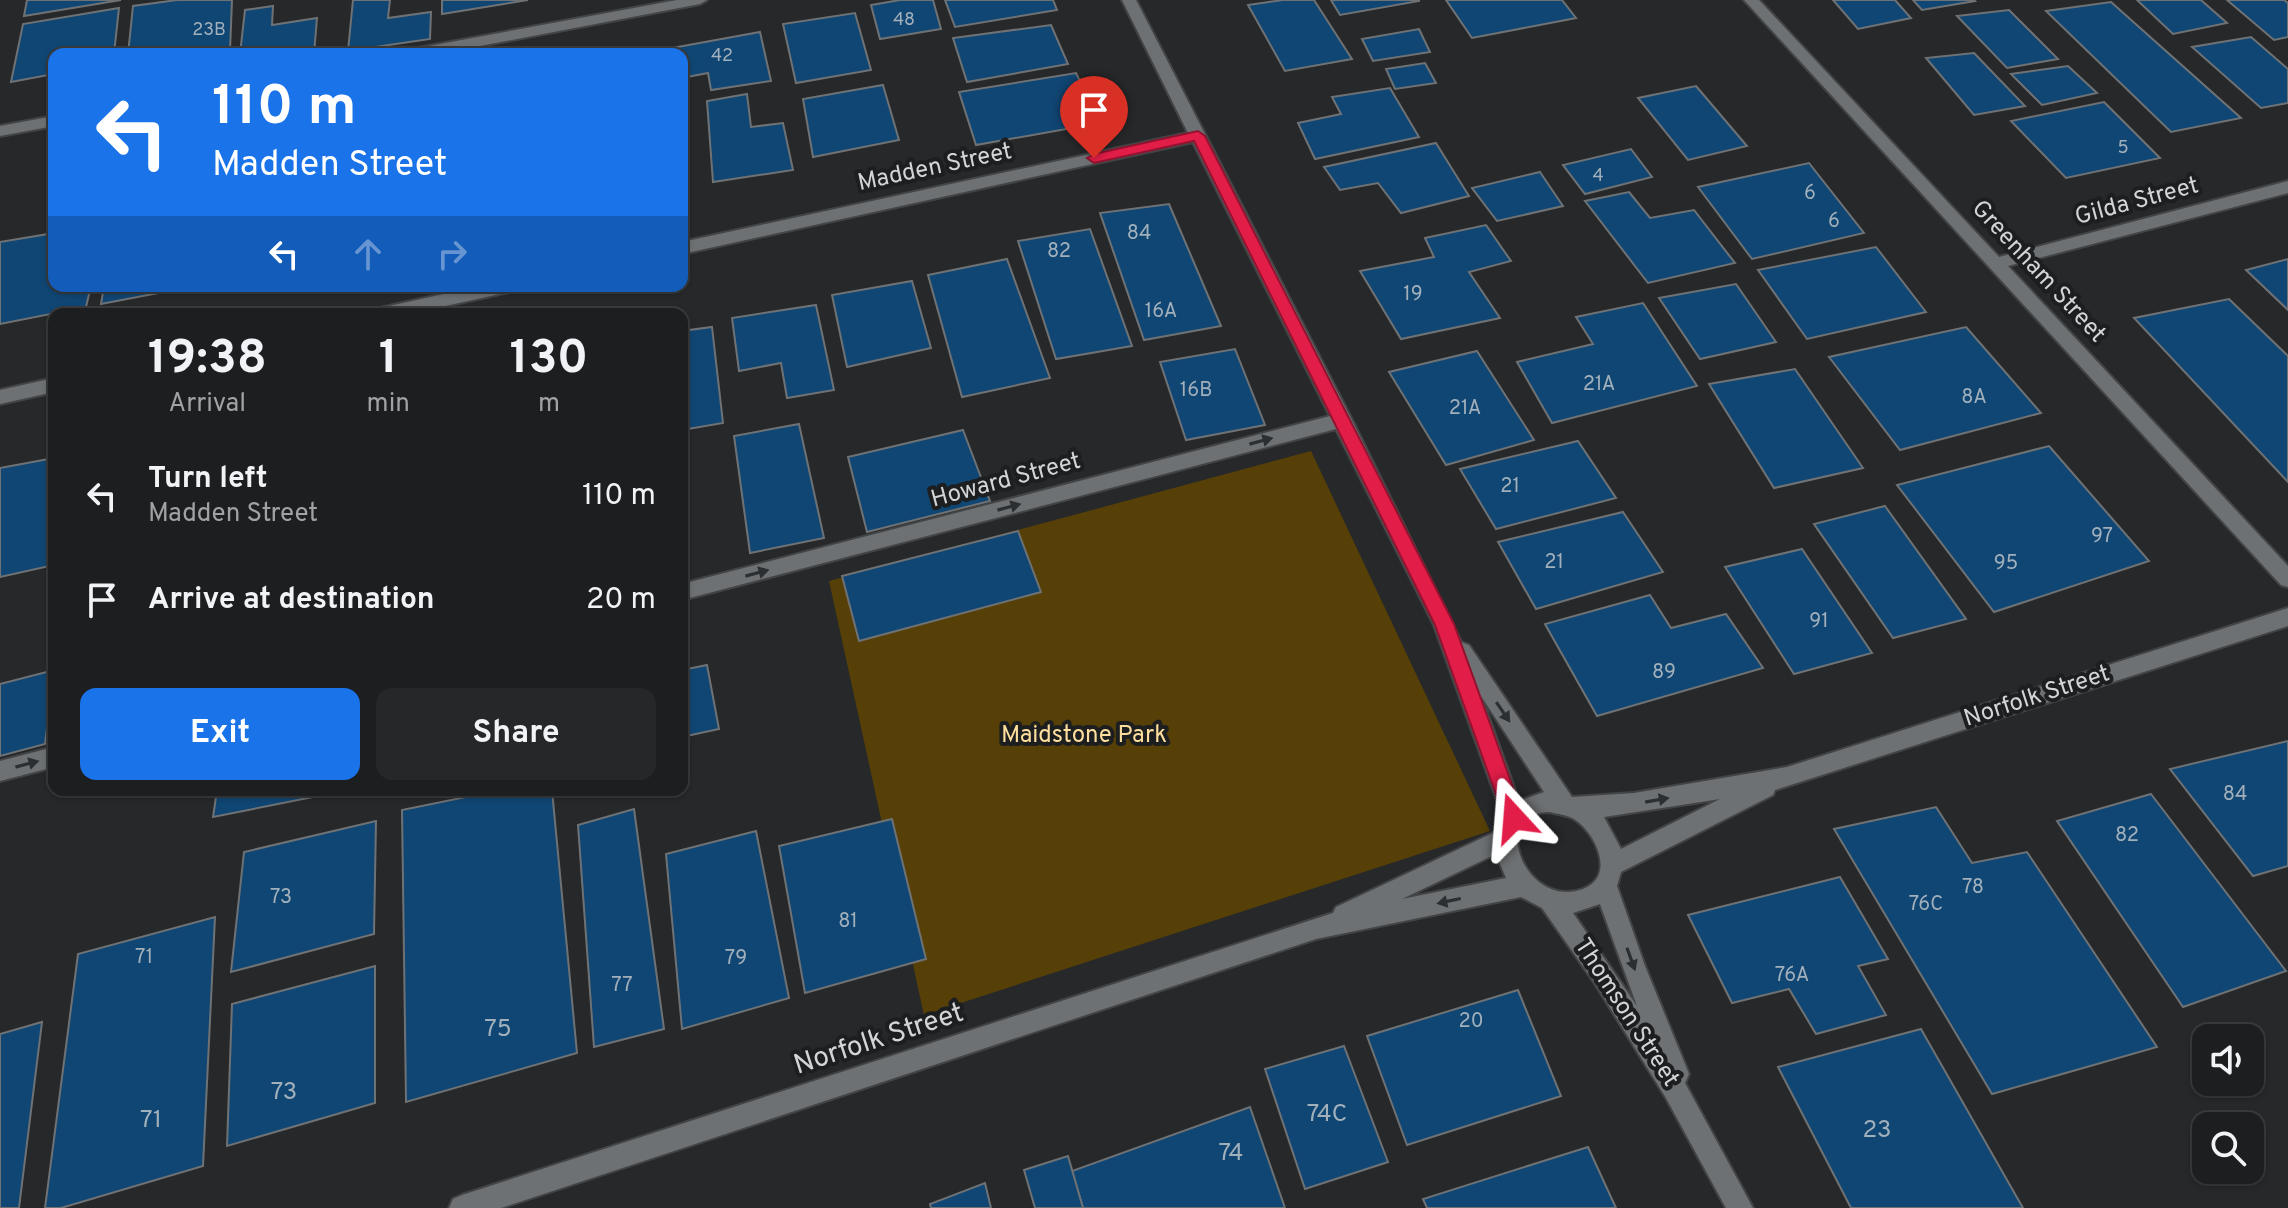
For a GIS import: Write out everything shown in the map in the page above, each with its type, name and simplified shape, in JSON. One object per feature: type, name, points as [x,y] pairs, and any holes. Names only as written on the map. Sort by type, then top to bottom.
[{"type":"street","points":[[445,48],[700,0]]},
{"type":"street","points":[[1129,0],[1444,624],[1510,828],[1507,855],[1514,871],[1525,885],[1550,900],[1582,902],[1610,875],[1605,832],[1571,806],[1444,624]]},
{"type":"street","name":"Greenham Street","points":[[1751,0],[2288,579]]},
{"type":"street","points":[[0,131],[48,122]]},
{"type":"street","name":"Madden Street","points":[[688,247],[1198,136]]},
{"type":"street","name":"Gilda Street","points":[[1998,263],[2288,187]]},
{"type":"street","points":[[408,308],[481,292]]},
{"type":"street","points":[[0,397],[48,386]]},
{"type":"street","name":"Howard Street","points":[[688,590],[1343,420]]},
{"type":"street","name":"Norfolk Street","points":[[1571,806],[1645,803],[1786,777],[2288,617]]},
{"type":"street","points":[[0,771],[48,759]]},
{"type":"street","name":"Norfolk Street","points":[[1610,875],[1786,777]]},
{"type":"street","points":[[1510,828],[1535,804],[1571,806]]},
{"type":"street","name":"Norfolk Street","points":[[1316,928],[1510,828]]},
{"type":"street","name":"Thomson Street","points":[[1610,875],[1633,966],[1700,1129],[1740,1208]]},
{"type":"street","name":"Norfolk Street","points":[[462,1208],[1316,928],[1525,885]]},
{"type":"street","name":"Thomson Street","points":[[1550,900],[1602,970],[1700,1129]]},
{"type":"green space","name":"Maidstone Park","points":[[1311,451],[1490,831],[924,1015],[829,581]]},
{"type":"building","points":[[27,0],[121,0],[24,16]]},
{"type":"building","points":[[177,0],[232,0],[230,48],[129,48],[133,6]]},
{"type":"building","points":[[353,0],[390,0],[388,18],[431,12],[430,39],[348,48]]},
{"type":"building","points":[[442,0],[528,0],[442,14]]},
{"type":"building","points":[[900,0],[933,0],[941,29],[880,39],[871,5]]},
{"type":"building","points":[[945,0],[1053,0],[1057,10],[955,27]]},
{"type":"building","points":[[1314,0],[1352,59],[1285,71],[1248,5]]},
{"type":"building","points":[[1331,0],[1419,0],[1419,1],[1340,15]]},
{"type":"building","points":[[1446,0],[1562,0],[1576,18],[1472,38]]},
{"type":"building","points":[[1833,0],[1895,0],[1911,18],[1858,29]]},
{"type":"building","points":[[1913,0],[1974,0],[1975,1],[1922,10]]},
{"type":"building","points":[[2137,0],[2201,0],[2227,23],[2173,34]]},
{"type":"building","points":[[2227,0],[2284,0],[2288,3],[2288,37],[2274,40]]},
{"type":"building","points":[[2111,2],[2241,118],[2171,132],[2046,11]]},
{"type":"building","points":[[273,6],[272,25],[317,18],[314,48],[241,48],[245,10]]},
{"type":"building","points":[[119,8],[115,48],[48,48],[48,75],[11,82],[23,24]]},
{"type":"building","points":[[2009,10],[2058,59],[2007,68],[1957,16]]},
{"type":"building","points":[[855,13],[871,70],[796,83],[783,24]]},
{"type":"building","points":[[1051,25],[1068,64],[967,82],[953,38]]},
{"type":"building","points":[[1419,29],[1430,52],[1373,61],[1362,39]]},
{"type":"building","points":[[760,32],[771,81],[711,90],[708,73],[688,77],[688,48],[672,48]]},
{"type":"building","points":[[2251,37],[2288,69],[2288,103],[2261,108],[2192,47]]},
{"type":"building","points":[[1974,53],[2025,106],[1974,115],[1926,58]]},
{"type":"building","points":[[1425,63],[1436,83],[1395,89],[1386,69]]},
{"type":"building","points":[[2068,66],[2097,93],[2042,105],[2011,74]]},
{"type":"building","points":[[1076,73],[1100,123],[976,145],[959,92]]},
{"type":"building","points":[[883,85],[899,140],[813,157],[803,99]]},
{"type":"building","points":[[1696,86],[1747,146],[1688,160],[1638,98]]},
{"type":"building","points":[[1390,88],[1419,137],[1315,159],[1298,123],[1341,114],[1332,97]]},
{"type":"building","points":[[747,94],[751,127],[783,123],[793,170],[713,182],[707,101]]},
{"type":"building","points":[[2104,102],[2160,158],[2066,178],[2011,121]]},
{"type":"building","points":[[1436,143],[1469,196],[1401,213],[1378,183],[1340,190],[1324,167]]},
{"type":"building","points":[[1631,149],[1652,177],[1585,194],[1563,165]]},
{"type":"building","points":[[1809,163],[1864,233],[1752,259],[1698,187]]},
{"type":"building","points":[[1540,172],[1563,206],[1497,221],[1472,188]]},
{"type":"building","points":[[1629,192],[1650,218],[1694,210],[1735,263],[1648,283],[1585,201]]},
{"type":"building","points":[[1169,204],[1221,326],[1144,340],[1100,213]]},
{"type":"building","points":[[1486,225],[1511,261],[1469,272],[1500,318],[1401,339],[1360,271],[1434,257],[1425,238]]},
{"type":"building","points":[[1090,229],[1132,346],[1056,359],[1018,241]]},
{"type":"building","points":[[48,234],[48,292],[90,292],[86,307],[48,308],[48,315],[0,324],[0,242]]},
{"type":"building","points":[[1876,247],[1926,312],[1807,339],[1758,270]]},
{"type":"building","points":[[1007,259],[1050,378],[962,397],[928,275]]},
{"type":"building","points":[[2288,259],[2288,310],[2246,270]]},
{"type":"building","points":[[912,281],[931,348],[847,367],[832,295]]},
{"type":"building","points":[[1736,284],[1776,342],[1700,359],[1659,298]]},
{"type":"building","points":[[103,292],[164,292],[101,304]]},
{"type":"building","points":[[2229,299],[2288,356],[2288,482],[2134,318]]},
{"type":"building","points":[[1643,303],[1697,386],[1552,423],[1517,362],[1593,344],[1576,317]]},
{"type":"building","points":[[816,305],[834,390],[787,398],[781,363],[739,371],[732,318]]},
{"type":"building","points":[[712,327],[723,423],[688,429],[688,330]]},
{"type":"building","points":[[1966,327],[2041,413],[1900,450],[1829,357]]},
{"type":"building","points":[[1235,349],[1265,425],[1186,440],[1160,362]]},
{"type":"building","points":[[1477,351],[1534,440],[1446,465],[1389,372]]},
{"type":"building","points":[[1795,369],[1863,468],[1774,488],[1709,384]]},
{"type":"building","points":[[799,424],[824,538],[750,553],[734,436]]},
{"type":"building","points":[[963,430],[990,501],[867,532],[848,457]]},
{"type":"building","points":[[1578,441],[1616,498],[1496,529],[1460,469]]},
{"type":"building","points":[[2049,446],[2149,561],[1994,612],[1897,485]]},
{"type":"building","points":[[48,459],[48,566],[0,577],[0,468]]},
{"type":"building","points":[[1885,506],[1966,619],[1893,638],[1814,524]]},
{"type":"building","points":[[1623,512],[1663,572],[1536,609],[1498,542]]},
{"type":"building","points":[[1018,531],[1041,592],[859,641],[842,576]]},
{"type":"building","points":[[1802,549],[1872,653],[1794,674],[1725,567]]},
{"type":"building","points":[[1650,595],[1671,628],[1726,614],[1763,668],[1597,716],[1545,624]]},
{"type":"building","points":[[707,665],[719,729],[688,736],[688,669]]},
{"type":"building","points":[[48,672],[45,744],[0,756],[0,684]]},
{"type":"building","points":[[2288,741],[2288,866],[2253,876],[2170,769]]},
{"type":"building","points":[[2151,794],[2286,971],[2183,1007],[2057,821]]},
{"type":"building","points":[[216,796],[318,796],[213,817]]},
{"type":"building","points":[[471,796],[553,796],[577,1053],[406,1102],[402,810]]},
{"type":"building","points":[[1936,807],[1972,863],[2027,852],[2157,1047],[1992,1094],[1834,829]]},
{"type":"building","points":[[634,809],[664,1029],[594,1047],[578,825]]},
{"type":"building","points":[[892,819],[926,959],[805,993],[779,846]]},
{"type":"building","points":[[376,821],[374,934],[231,972],[244,852]]},
{"type":"building","points":[[756,831],[789,998],[682,1029],[666,854]]},
{"type":"building","points":[[1840,877],[1888,959],[1858,966],[1886,1015],[1816,1034],[1789,989],[1732,1003],[1688,915]]},
{"type":"building","points":[[215,917],[203,1166],[61,1208],[45,1208],[78,954]]},
{"type":"building","points":[[375,966],[375,1103],[227,1146],[232,1004]]},
{"type":"building","points":[[1518,990],[1561,1096],[1407,1145],[1367,1036]]},
{"type":"building","points":[[42,1022],[19,1208],[0,1208],[0,1034]]},
{"type":"building","points":[[1921,1029],[2023,1208],[1851,1208],[1778,1067]]},
{"type":"building","points":[[1344,1046],[1388,1162],[1305,1189],[1265,1069]]},
{"type":"building","points":[[1250,1107],[1285,1208],[1083,1208],[1072,1171]]},
{"type":"building","points":[[1588,1147],[1616,1208],[1427,1208],[1423,1199]]},
{"type":"building","points":[[1068,1156],[1083,1208],[1035,1208],[1024,1170]]},
{"type":"building","points":[[985,1183],[991,1208],[931,1208],[930,1204]]},
{"type":"route","points":[[1094,158],[1198,136],[1444,624],[1514,818]]}]
